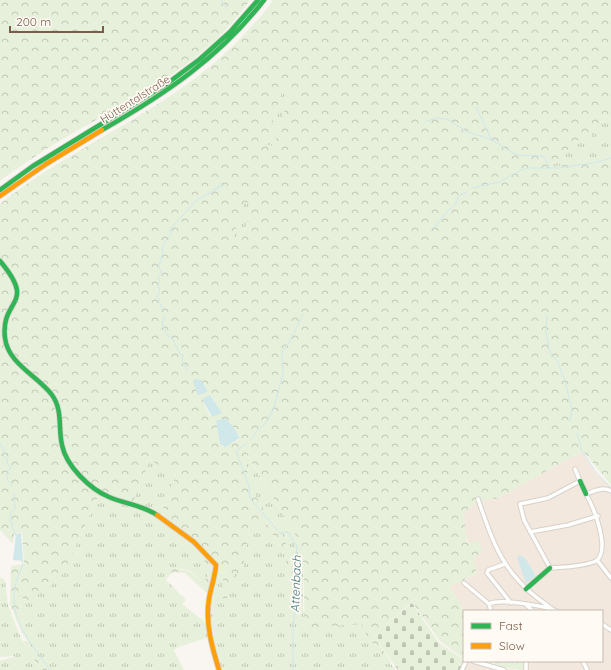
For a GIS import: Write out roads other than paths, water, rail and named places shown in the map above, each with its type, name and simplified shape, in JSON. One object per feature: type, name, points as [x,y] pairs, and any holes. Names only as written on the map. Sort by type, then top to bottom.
[{"type":"main road","name":"Hüttentalstraße","points":[[0,190],[36,164],[187,71],[226,37],[258,0]]},
{"type":"main road","name":"Hüttentalstraße","points":[[0,196],[57,156],[135,111],[190,75],[224,45],[264,0]]},
{"type":"main road","points":[[0,261],[16,281],[19,291],[6,323],[4,334],[6,343],[17,360],[46,386],[55,398],[60,415],[60,442],[66,457],[86,482],[98,492],[110,498],[145,508],[202,548],[216,565],[216,573],[209,599],[208,636],[219,670]]},
{"type":"main road","points":[[580,481],[586,494]]},
{"type":"main road","points":[[526,589],[550,568]]},
{"type":"street","points":[[575,469],[580,481],[548,498],[520,504],[530,532],[550,568],[597,560],[604,553],[605,546],[603,530],[598,516],[586,494],[600,489],[608,489],[611,491]]},
{"type":"street","points":[[478,498],[490,536],[505,564],[526,589],[552,609]]},
{"type":"street","points":[[530,532],[568,525],[598,516]]},
{"type":"street","points":[[597,560],[611,578]]},
{"type":"street","points":[[505,564],[488,570],[487,573],[511,603]]},
{"type":"street","points":[[464,583],[489,604],[491,610]]},
{"type":"street","points":[[489,604],[492,602],[525,604],[552,609]]},
{"type":"street","points":[[525,604],[531,610]]},
{"type":"street","points":[[475,662],[490,669],[504,670]]},
{"type":"water","points":[[195,379],[201,380],[208,392],[198,395],[193,382]]},
{"type":"water","points":[[210,395],[222,413],[212,417],[202,399]]},
{"type":"water","points":[[225,418],[240,438],[225,447],[220,444],[216,421]]},
{"type":"water","points":[[21,533],[23,561],[13,560],[16,534]]},
{"type":"water","points":[[519,555],[525,558],[535,574],[535,577],[526,583],[517,558]]},
{"type":"waterway","points":[[221,0],[227,8]]},
{"type":"waterway","points":[[476,107],[491,139]]},
{"type":"waterway","points":[[427,121],[438,118],[447,119],[466,131],[492,140],[516,155],[543,156],[551,169]]},
{"type":"waterway","points":[[594,163],[611,158]]},
{"type":"waterway","points":[[472,188],[499,182],[525,168],[559,168],[592,163]]},
{"type":"waterway","points":[[215,189],[222,183]]},
{"type":"waterway","points":[[164,312],[157,296],[160,293],[158,284],[160,282],[158,278],[161,272],[159,267],[163,252],[162,249],[166,239],[171,234],[170,229],[197,200],[224,185]]},
{"type":"waterway","points":[[431,229],[435,227],[447,211],[454,206],[460,195],[467,192]]},
{"type":"waterway","points":[[251,440],[258,429],[266,423],[273,410],[283,374],[282,352],[291,339],[303,314]]},
{"type":"waterway","points":[[164,316],[162,324],[168,336],[172,338],[180,354],[183,355],[182,361],[188,370]]},
{"type":"waterway","points":[[547,316],[546,333],[549,349],[552,356],[557,360],[565,381],[572,410],[570,421]]},
{"type":"waterway","points":[[577,433],[582,451],[595,471],[611,488]]},
{"type":"waterway","points":[[0,443],[4,451],[4,457],[8,459],[7,463],[11,468],[7,471],[7,479],[12,486]]},
{"type":"waterway","name":"Attenbach","points":[[247,443],[236,451],[250,489],[249,494],[251,500],[280,533],[288,532],[297,546],[294,580],[296,602],[293,628],[293,670]]},
{"type":"waterway","points":[[14,493],[15,509],[11,512],[10,519],[16,536]]},
{"type":"waterway","points":[[22,561],[23,565],[17,581],[14,596],[18,621],[24,633],[50,670]]}]
